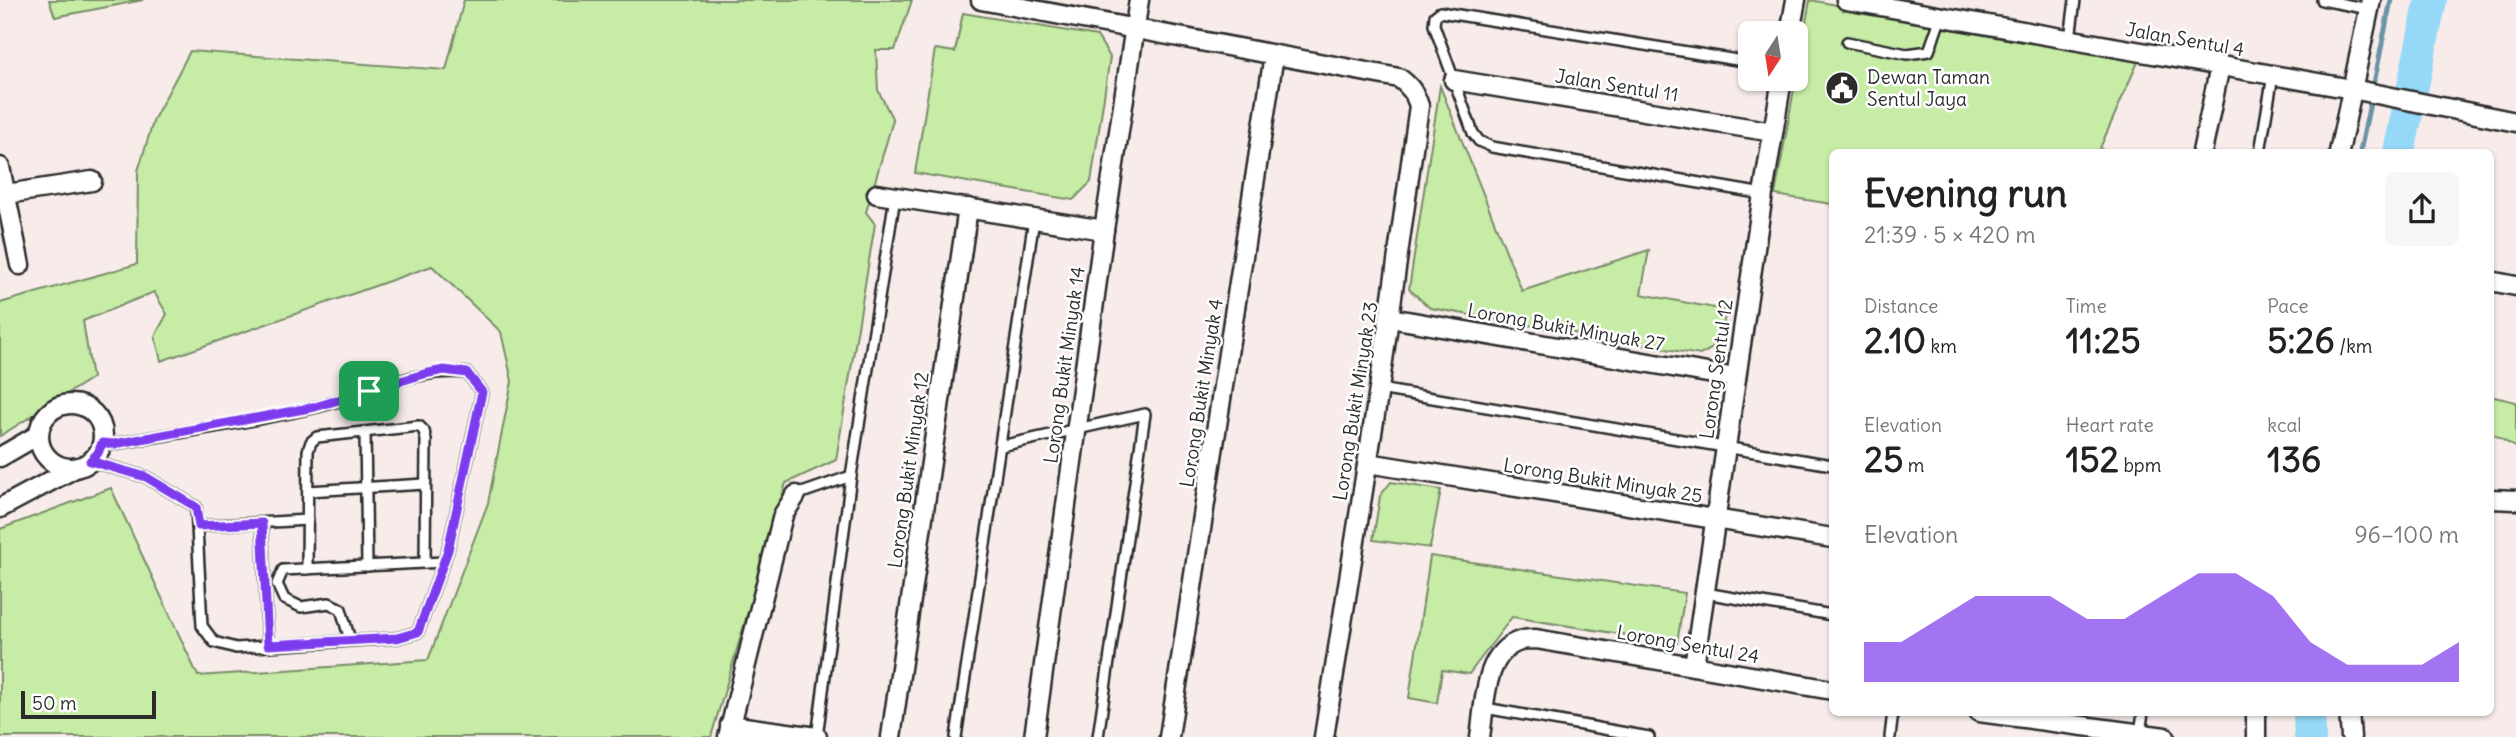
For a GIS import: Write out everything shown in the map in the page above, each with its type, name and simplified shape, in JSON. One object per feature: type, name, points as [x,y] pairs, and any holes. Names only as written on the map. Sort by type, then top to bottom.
[{"type":"street","points":[[981,0],[1274,55]]},
{"type":"street","name":"Lorong Bukit Minyak 14","points":[[1034,737],[1104,230],[1139,0]]},
{"type":"street","points":[[1792,21],[1796,0]]},
{"type":"street","name":"Jalan Sentul 4","points":[[1846,0],[2273,75],[2516,122]]},
{"type":"street","points":[[2340,149],[2358,91],[2370,4]]},
{"type":"street","name":"Lorong Bukit Minyak 23","points":[[1274,55],[1399,78],[1408,84],[1419,106],[1390,318],[1324,737]]},
{"type":"street","name":"Lorong Bukit Minyak 4","points":[[1170,737],[1274,55]]},
{"type":"street","points":[[2203,149],[2220,66]]},
{"type":"street","name":"Jalan Sentul 11","points":[[1454,80],[1773,132]]},
{"type":"street","name":"Lorong Sentul 12","points":[[1695,666],[1780,91]]},
{"type":"street","points":[[0,167],[3,194],[20,265]]},
{"type":"street","points":[[3,194],[92,181]]},
{"type":"street","points":[[886,195],[1104,230]]},
{"type":"street","name":"Lorong Bukit Minyak 12","points":[[891,737],[968,208]]},
{"type":"street","points":[[2494,282],[2516,286]]},
{"type":"street","name":"Lorong Bukit Minyak 27","points":[[1390,318],[1736,378]]},
{"type":"street","points":[[0,509],[83,464],[98,453],[103,432],[94,413],[74,404],[54,408],[40,425],[38,435],[45,456],[54,463],[83,464]]},
{"type":"street","points":[[0,457],[38,435]]},
{"type":"street","name":"Lorong Bukit Minyak 25","points":[[1368,463],[1829,538]]},
{"type":"street","points":[[796,495],[783,515],[729,731],[817,737]]},
{"type":"street","points":[[2494,499],[2516,500]]},
{"type":"street","name":"Lorong Sentul 24","points":[[1485,708],[1490,672],[1500,655],[1518,641],[1536,639],[1829,689]]},
{"type":"street","points":[[1480,737],[1485,708]]},
{"type":"street","points":[[2036,716],[2065,718],[2165,737]]},
{"type":"street","points":[[2256,716],[2256,737]]},
{"type":"street","points":[[2349,716],[2350,737]]},
{"type":"lane","points":[[2070,40],[2075,0]]},
{"type":"lane","points":[[2322,0],[2370,4]]},
{"type":"lane","points":[[1737,60],[1440,12],[1435,16],[1434,25],[1473,133],[1479,141],[1492,148],[1763,194]]},
{"type":"lane","points":[[1847,42],[1907,54],[1929,51],[1941,17]]},
{"type":"lane","points":[[2261,149],[2273,75]]},
{"type":"lane","points":[[817,737],[886,195]]},
{"type":"lane","points":[[956,737],[1034,219]]},
{"type":"lane","points":[[83,464],[146,477],[196,507],[202,626],[214,642],[236,648],[397,638],[418,632],[444,562],[482,392],[467,373],[444,370],[315,407],[114,444],[102,443]]},
{"type":"lane","points":[[1379,389],[1829,464]]},
{"type":"lane","points":[[1001,446],[1145,414],[1098,737]]},
{"type":"lane","points":[[307,569],[311,442],[317,437],[419,426],[424,431],[426,440],[425,563]]},
{"type":"lane","points":[[365,432],[367,566]]},
{"type":"lane","points":[[796,495],[851,476]]},
{"type":"lane","points":[[308,491],[425,484]]},
{"type":"lane","points":[[199,526],[308,520]]},
{"type":"lane","points":[[262,523],[268,645]]},
{"type":"lane","points":[[350,640],[341,609],[329,603],[301,607],[284,600],[277,584],[283,570],[444,562]]},
{"type":"lane","points":[[1705,593],[1829,614]]},
{"type":"lane","points":[[1485,708],[1648,737]]},
{"type":"lane","points":[[1890,737],[1893,716]]},
{"type":"lane","points":[[2140,734],[2142,716]]},
{"type":"green space","points":[[49,0],[143,0],[55,17]]},
{"type":"green space","points":[[464,0],[912,0],[895,50],[876,50],[878,90],[893,120],[866,212],[875,224],[836,460],[786,483],[711,737],[0,737],[0,529],[111,488],[198,676],[428,660],[488,503],[512,381],[501,332],[432,266],[161,361],[155,336],[167,314],[154,292],[83,321],[92,378],[0,436],[0,303],[137,264],[138,171],[154,119],[190,51],[446,70]]},
{"type":"green space","points":[[1810,0],[2138,62],[2101,149],[1829,149],[1829,204],[1775,195],[1794,91],[1808,91],[1806,21]]},
{"type":"green space","points":[[963,13],[1097,36],[1110,57],[1091,182],[1073,200],[915,173],[935,49],[955,52]]},
{"type":"green space","points":[[1440,86],[1522,291],[1649,250],[1641,294],[1725,310],[1722,343],[1700,355],[1430,308],[1409,289]]},
{"type":"green space","points":[[2494,397],[2516,402],[2516,448],[2494,434]]},
{"type":"green space","points":[[1391,482],[1441,490],[1430,548],[1373,540],[1380,496]]},
{"type":"green space","points":[[1430,556],[1685,593],[1677,643],[1512,617],[1469,674],[1442,670],[1437,703],[1409,698]]},
{"type":"waterway","points":[[2361,149],[2391,0]]},
{"type":"waterway","points":[[2400,149],[2431,0]]},
{"type":"waterway","points":[[2309,716],[2310,737]]},
{"type":"place","name":"Dewan Taman Sentul Jaya","points":[[1842,88]]},
{"type":"route","points":[[444,370],[467,373],[482,392],[448,550],[432,599],[418,632],[397,638],[268,645],[262,523],[199,526],[196,507],[146,477],[90,461],[98,453],[102,443],[114,444],[315,407],[369,391],[444,370]]}]
